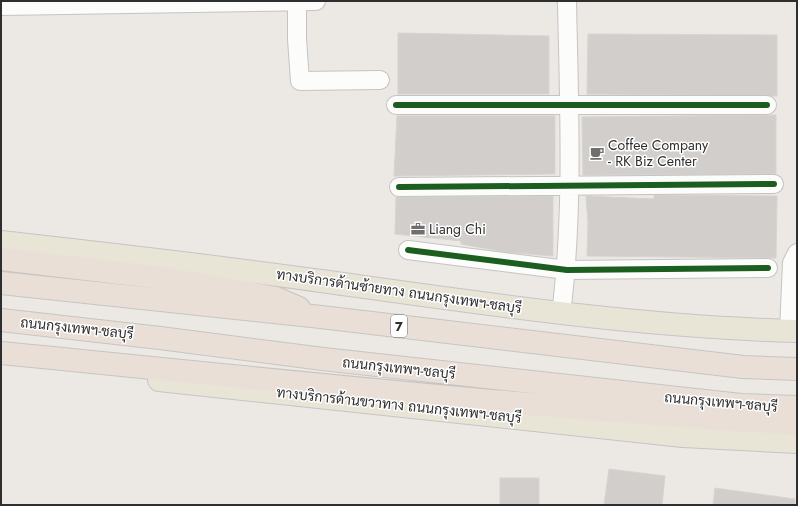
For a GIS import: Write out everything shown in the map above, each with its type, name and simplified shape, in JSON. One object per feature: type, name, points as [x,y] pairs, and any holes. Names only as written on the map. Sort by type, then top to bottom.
[{"type":"highway","points":[[1,259],[164,278],[276,298],[321,317]]},
{"type":"highway","name":"7","points":[[1,283],[321,317],[744,367],[797,369]]},
{"type":"highway","name":"ถนนกรุงเทพฯ-ชลบุรี","points":[[1,320],[160,338],[323,359],[740,406],[797,407]]},
{"type":"highway","points":[[1,340],[144,357],[268,366],[323,359]]},
{"type":"highway","points":[[1,353],[303,383],[682,417],[797,424]]},
{"type":"main road","name":"ทางบริการด้านซ้ายทาง ถนนกรุงเทพฯ-ชลบุรี","points":[[1,242],[211,265],[561,314],[700,327],[793,331]]},
{"type":"main road","name":"ทางบริการด้านขวาทาง ถนนกรุงเทพฯ-ชลบุรี","points":[[1,363],[683,436],[797,442]]},
{"type":"street","points":[[1,6],[316,1]]},
{"type":"street","points":[[561,314],[566,270],[569,186],[567,1]]},
{"type":"street","points":[[297,2],[297,39],[300,81],[380,80]]},
{"type":"street","points":[[396,105],[767,105]]},
{"type":"street","points":[[399,187],[774,184]]},
{"type":"street","points":[[408,250],[566,270],[768,268]]},
{"type":"street","points":[[793,331],[792,263],[797,253]]},
{"type":"building","points":[[398,33],[549,36],[549,94],[398,94]]},
{"type":"building","points":[[588,34],[777,35],[777,96],[587,94]]},
{"type":"building","points":[[776,115],[776,174],[583,175],[582,117]]},
{"type":"building","points":[[397,116],[555,116],[555,174],[394,176]]},
{"type":"building","points":[[654,195],[777,196],[776,258],[587,256],[588,223],[586,196],[654,199]]},
{"type":"building","points":[[553,196],[553,256],[505,252],[461,244],[461,241],[395,234],[396,197]]},
{"type":"building","points":[[609,469],[665,476],[662,505],[604,505]]},
{"type":"building","points":[[500,478],[539,478],[539,505],[500,505]]},
{"type":"building","points":[[715,488],[795,499],[795,505],[713,505]]},
{"type":"cycle path","points":[[396,105],[767,105]]},
{"type":"cycle path","points":[[399,187],[774,184]]},
{"type":"cycle path","points":[[408,250],[567,270],[768,268]]},
{"type":"place","name":"Coffee Company - RK Biz Center","points":[[597,153]]},
{"type":"place","name":"Liang Chi","points":[[418,229]]}]
